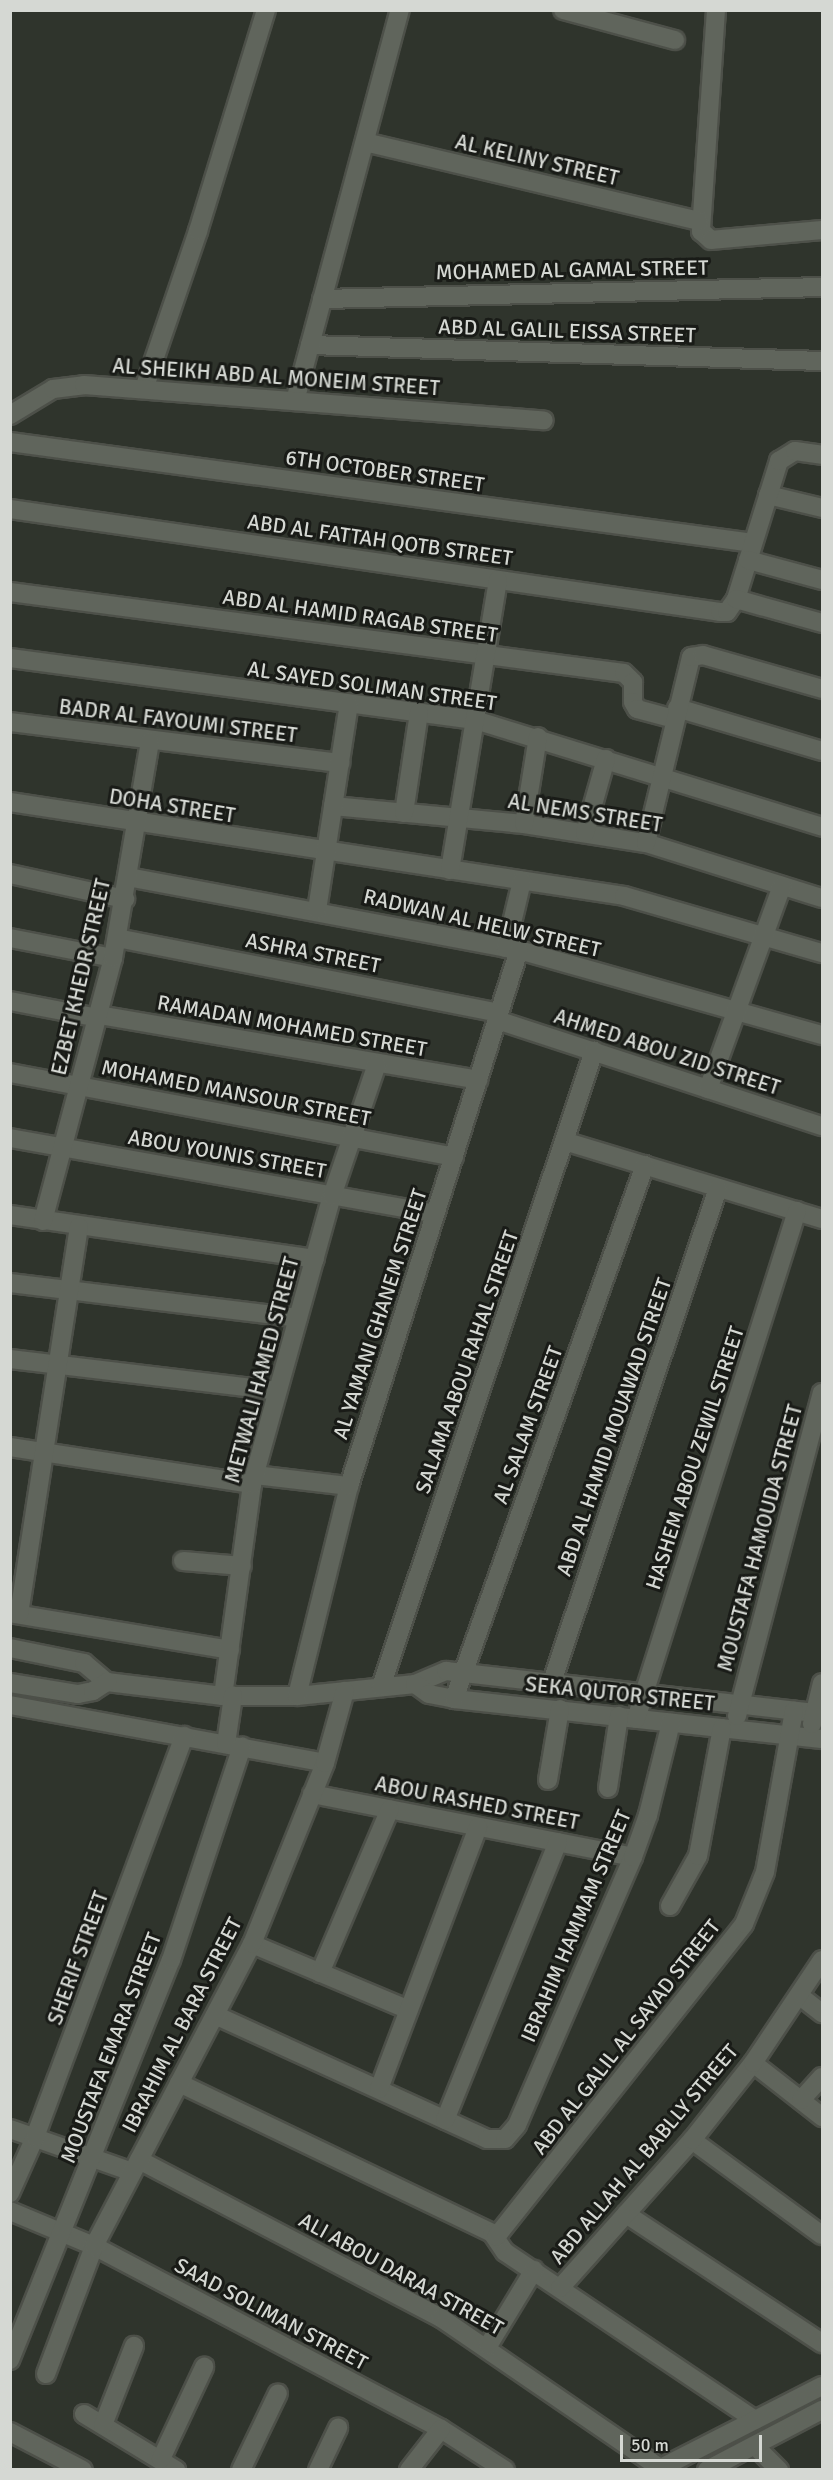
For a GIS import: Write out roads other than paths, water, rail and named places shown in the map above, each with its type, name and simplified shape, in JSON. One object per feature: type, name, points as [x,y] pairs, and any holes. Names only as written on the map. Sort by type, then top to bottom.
[{"type":"street","points":[[144,389],[205,209],[266,10]]},
{"type":"street","points":[[295,401],[400,10]]},
{"type":"street","points":[[563,10],[675,40]]},
{"type":"street","points":[[716,10],[699,221],[703,235],[711,240],[822,230]]},
{"type":"street","name":"AL KELINY STREET","points":[[364,142],[699,221]]},
{"type":"street","name":"MOHAMED AL GAMAL STREET","points":[[322,299],[822,286]]},
{"type":"street","name":"ABD AL GALIL EISSA STREET","points":[[310,345],[822,361]]},
{"type":"street","name":"AL SHEIKH ABD AL MONEIM STREET","points":[[10,415],[39,396],[69,386],[144,389],[544,420]]},
{"type":"street","name":"6TH OCTOBER STREET","points":[[10,442],[750,552],[822,580]]},
{"type":"street","points":[[822,455],[804,450],[786,454],[779,461],[736,599],[822,623]]},
{"type":"street","points":[[768,495],[822,508]]},
{"type":"street","name":"ABD AL FATTAH QOTB STREET","points":[[10,508],[720,612],[727,612],[736,599]]},
{"type":"street","points":[[450,870],[498,580]]},
{"type":"street","name":"ABD AL HAMID RAGAB STREET","points":[[10,592],[624,673],[633,682],[633,702],[638,709],[676,714],[822,751]]},
{"type":"street","points":[[646,843],[688,661],[695,655],[704,655],[822,689]]},
{"type":"street","name":"AL SAYED SOLIMAN STREET","points":[[10,658],[475,720],[538,737],[822,827]]},
{"type":"street","points":[[317,910],[349,704]]},
{"type":"street","points":[[404,813],[419,713]]},
{"type":"street","name":"BADR AL FAYOUMI STREET","points":[[10,722],[340,764]]},
{"type":"street","points":[[524,824],[538,737]]},
{"type":"street","name":"EZBET KHEDR STREET","points":[[43,1221],[99,1016],[117,938],[150,741]]},
{"type":"street","points":[[585,833],[606,759]]},
{"type":"street","name":"DOHA STREET","points":[[10,802],[326,853],[624,896],[822,953]]},
{"type":"street","name":"AL NEMS STREET","points":[[333,806],[524,824],[646,843],[822,898]]},
{"type":"street","points":[[10,874],[125,899]]},
{"type":"street","name":"RADWAN AL HELW STREET","points":[[128,877],[317,910],[513,949],[738,1008],[822,1035]]},
{"type":"street","name":"AL YAMANI GHANEM STREET","points":[[297,1696],[349,1486],[498,1017],[513,949],[522,882]]},
{"type":"street","points":[[708,1089],[782,886]]},
{"type":"street","points":[[10,938],[112,958]]},
{"type":"street","name":"ASHRA STREET","points":[[117,938],[498,1017]]},
{"type":"street","name":"RAMADAN MOHAMED STREET","points":[[10,1001],[478,1080]]},
{"type":"street","name":"AHMED ABOU ZID STREET","points":[[498,1017],[822,1126]]},
{"type":"street","name":"SALAMA ABOU RAHAL STREET","points":[[381,1687],[594,1051]]},
{"type":"street","name":"METWALI HAMED STREET","points":[[228,1696],[230,1650],[254,1480],[332,1196],[377,1064]]},
{"type":"street","name":"MOHAMED MANSOUR STREET","points":[[10,1072],[454,1157]]},
{"type":"street","name":"ABOU YOUNIS STREET","points":[[10,1138],[435,1214]]},
{"type":"street","points":[[564,1141],[822,1219]]},
{"type":"street","name":"AL SALAM STREET","points":[[454,1699],[645,1165]]},
{"type":"street","name":"ABD AL HAMID MOUAWAD STREET","points":[[552,1682],[718,1188]]},
{"type":"street","name":"HASHEM ABOU ZEWIL STREET","points":[[608,1788],[628,1717],[644,1692],[797,1211]]},
{"type":"street","points":[[10,1215],[79,1227],[315,1259]]},
{"type":"street","points":[[79,1227],[45,1452],[15,1614],[230,1650]]},
{"type":"street","points":[[10,1283],[298,1318]]},
{"type":"street","points":[[10,1359],[277,1391]]},
{"type":"street","name":"MOUSTAFA HAMOUDA STREET","points":[[670,1906],[698,1856],[728,1729],[739,1704],[822,1393]]},
{"type":"street","points":[[10,1447],[254,1480],[349,1486]]},
{"type":"street","points":[[183,1561],[242,1566]]},
{"type":"street","points":[[10,1648],[84,1664],[107,1682],[93,1691],[78,1694],[10,1683]]},
{"type":"street","name":"SEKA QUTOR STREET","points":[[107,1682],[228,1696],[297,1696],[415,1684],[430,1675],[464,1672],[818,1714]]},
{"type":"street","points":[[816,1739],[822,1683]]},
{"type":"street","name":"SEKA QUTOR STREET","points":[[415,1684],[429,1694],[454,1699],[816,1739]]},
{"type":"street","name":"IBRAHIM AL BARA STREET","points":[[46,2374],[94,2246],[252,1944],[325,1763],[345,1691]]},
{"type":"street","name":"MOUSTAFA EMARA STREET","points":[[10,2360],[179,1938],[234,1746],[228,1696]]},
{"type":"street","points":[[10,1705],[325,1763]]},
{"type":"street","points":[[548,1780],[560,1709]]},
{"type":"street","name":"ABD AL GALIL AL SAYAD STREET","points":[[496,2237],[744,1924],[765,1872],[794,1711]]},
{"type":"street","name":"IBRAHIM HAMMAM STREET","points":[[445,2120],[487,2139],[506,2139],[518,2125],[633,1857],[648,1815],[671,1723]]},
{"type":"street","name":"SHERIF STREET","points":[[10,2193],[35,2137],[184,1736]]},
{"type":"street","name":"ABOU RASHED STREET","points":[[312,1794],[633,1857]]},
{"type":"street","points":[[320,1973],[390,1809]]},
{"type":"street","points":[[379,2090],[478,1827]]},
{"type":"street","points":[[215,2015],[445,2120],[558,1842]]},
{"type":"street","points":[[252,1944],[409,2010]]},
{"type":"street","name":"ABD ALLAH AL BABLLY STREET","points":[[560,2288],[692,2140],[753,2062],[800,1996],[822,1960]]},
{"type":"street","points":[[800,1996],[822,2013]]},
{"type":"street","points":[[753,2062],[822,2116]]},
{"type":"street","points":[[801,2100],[822,2077]]},
{"type":"street","points":[[179,2083],[496,2237],[505,2252],[755,2420]]},
{"type":"street","name":"ALI ABOU DARAA STREET","points":[[10,2129],[92,2158],[136,2166],[393,2292],[488,2346],[658,2469]]},
{"type":"street","points":[[692,2140],[822,2235]]},
{"type":"street","name":"SAAD SOLIMAN STREET","points":[[10,2211],[94,2246],[441,2429],[505,2469]]},
{"type":"street","points":[[626,2214],[822,2343]]},
{"type":"street","points":[[488,2346],[534,2270]]},
{"type":"street","points":[[103,2425],[134,2346]]},
{"type":"street","points":[[84,2414],[168,2464],[204,2367]]},
{"type":"street","points":[[658,2469],[822,2385]]},
{"type":"street","points":[[241,2469],[278,2393]]},
{"type":"street","points":[[707,2469],[822,2410]]},
{"type":"street","points":[[318,2469],[338,2428]]},
{"type":"street","points":[[409,2469],[441,2429]]},
{"type":"street","points":[[10,2432],[83,2469]]},
{"type":"street","points":[[755,2446],[778,2469]]}]
